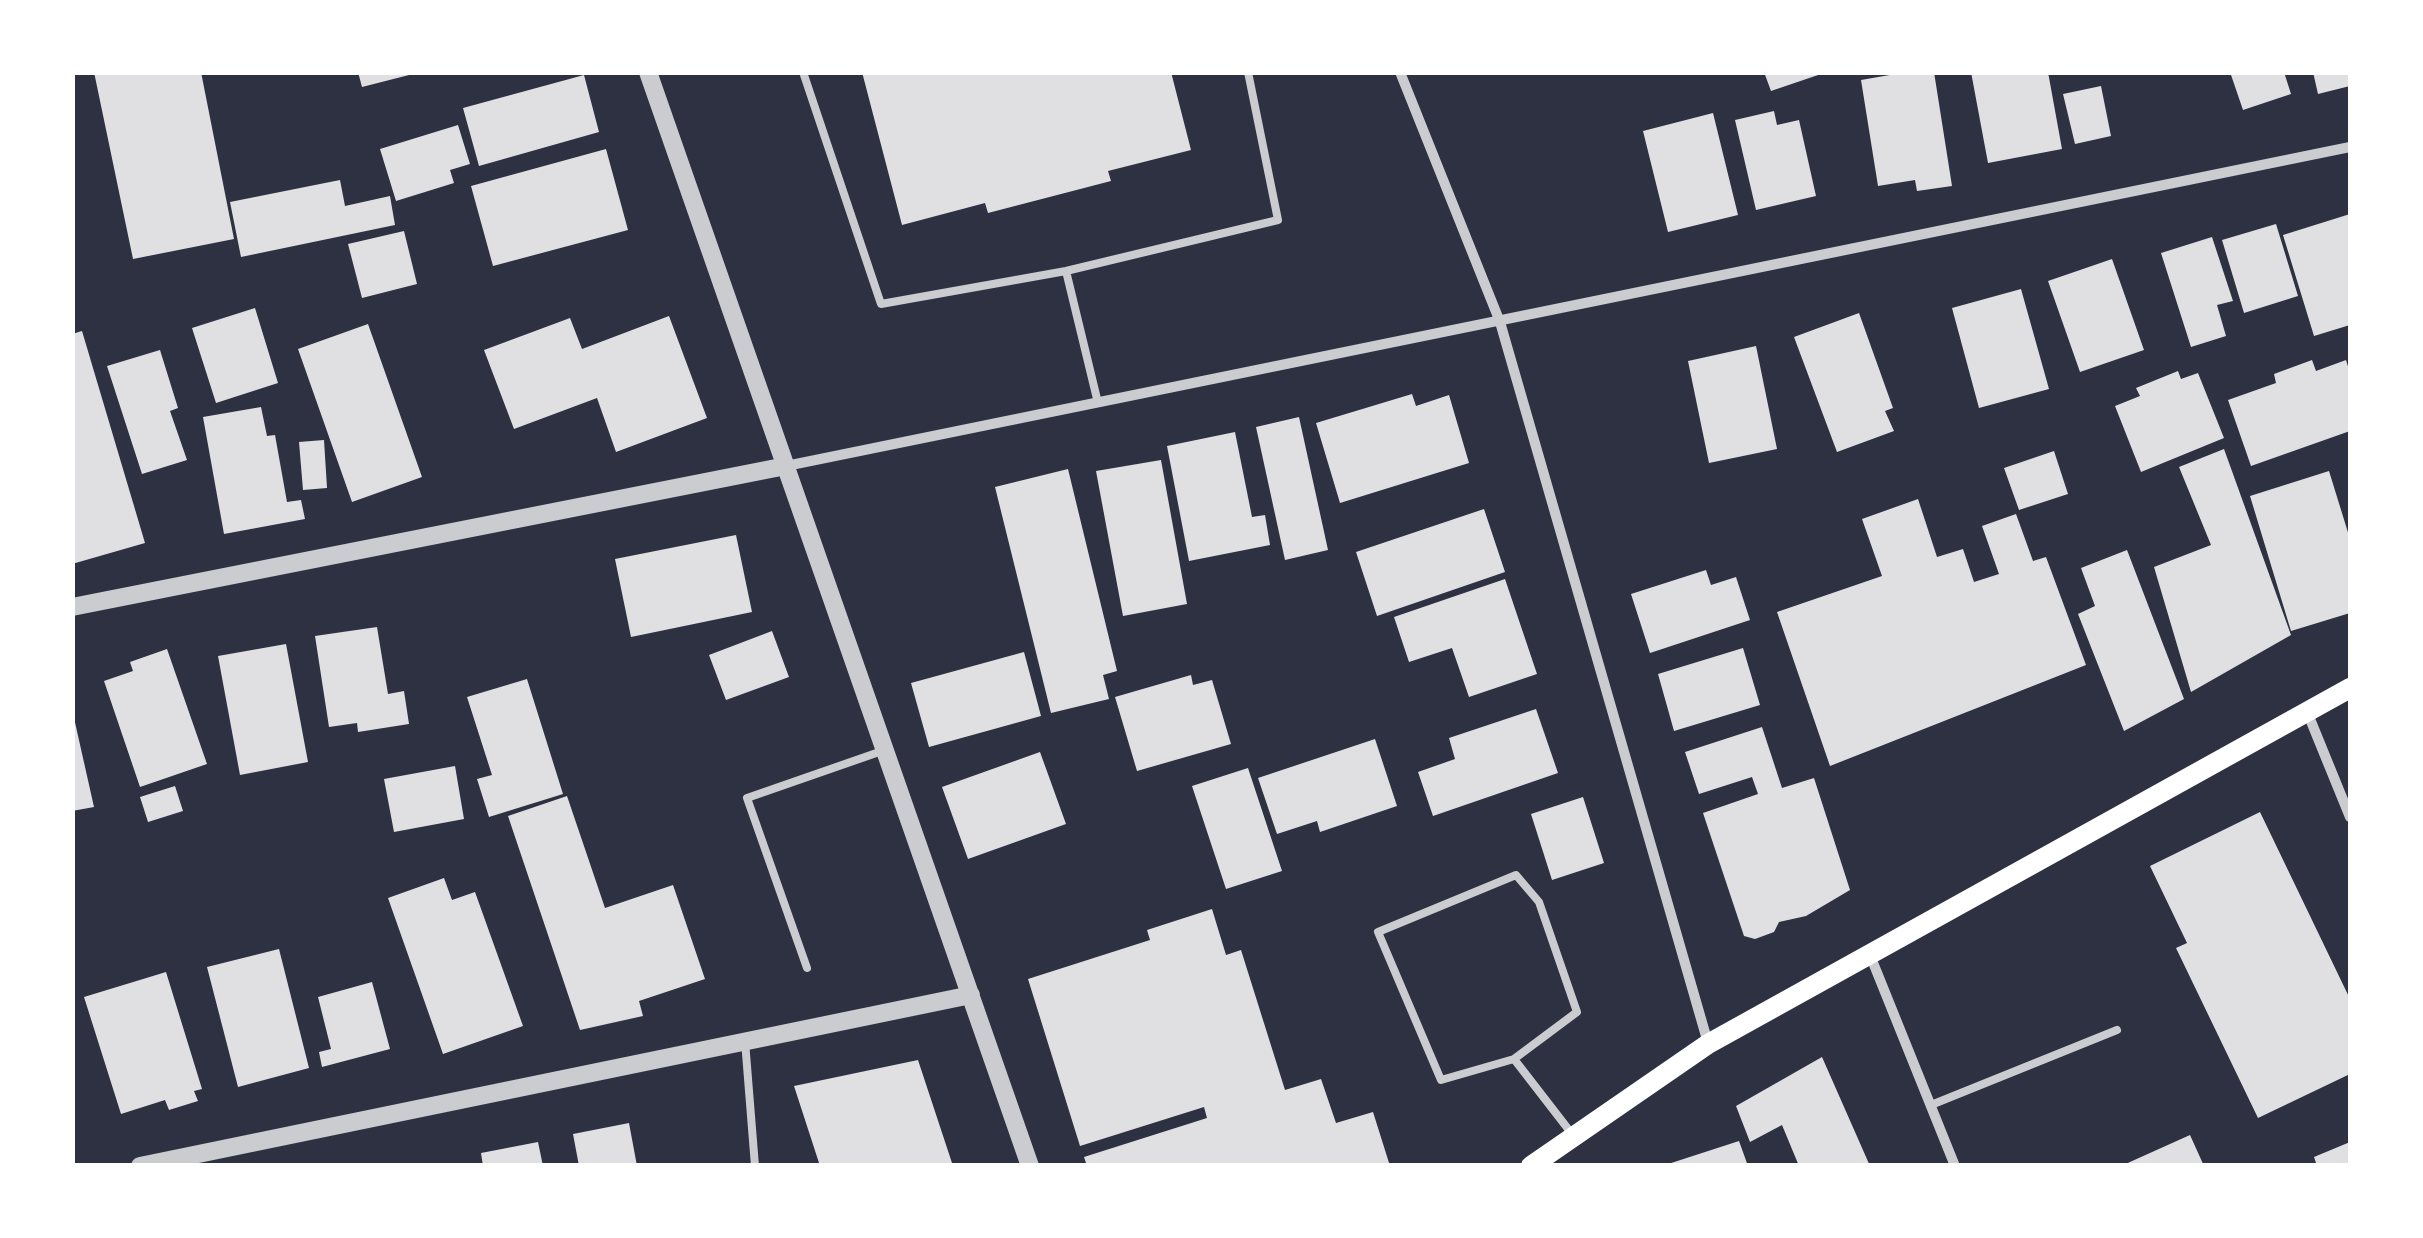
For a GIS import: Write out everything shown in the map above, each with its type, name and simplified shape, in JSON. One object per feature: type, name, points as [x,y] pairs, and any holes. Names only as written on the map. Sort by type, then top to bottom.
[{"type":"main road","points":[[1530,1166],[1708,1044],[2350,688]]},
{"type":"street","points":[[648,72],[1030,1166]]},
{"type":"street","points":[[1400,72],[1500,322],[1708,1044]]},
{"type":"street","points":[[72,607],[1500,322],[2350,146]]},
{"type":"street","points":[[2308,714],[2350,817]]},
{"type":"street","points":[[1870,955],[1955,1166]]},
{"type":"street","points":[[140,1166],[970,995]]},
{"type":"lane","points":[[803,72],[881,304],[1066,271],[1278,220],[1248,72]]},
{"type":"lane","points":[[1066,271],[1098,403]]},
{"type":"lane","points":[[807,968],[747,798],[885,750]]},
{"type":"lane","points":[[1516,875],[1539,902],[1577,1012],[1514,1059],[1441,1080],[1378,932],[1516,875]]},
{"type":"lane","points":[[1931,1105],[2116,1030]]},
{"type":"lane","points":[[745,1042],[755,1166]]},
{"type":"lane","points":[[1514,1059],[1574,1136]]},
{"type":"building","points":[[94,72],[201,72],[234,239],[133,259]]},
{"type":"building","points":[[358,72],[413,72],[413,74],[362,87]]},
{"type":"building","points":[[862,72],[1171,72],[1191,150],[1108,171],[1111,181],[988,213],[985,203],[902,225]]},
{"type":"building","points":[[1764,72],[1824,72],[1824,73],[1771,91]]},
{"type":"building","points":[[1934,72],[1952,186],[1917,191],[1915,180],[1878,186],[1861,80]]},
{"type":"building","points":[[1971,72],[2048,72],[2062,149],[1988,163]]},
{"type":"building","points":[[2230,72],[2284,72],[2291,94],[2243,110]]},
{"type":"building","points":[[2313,72],[2350,72],[2350,86],[2318,94]]},
{"type":"building","points":[[584,75],[599,132],[479,166],[463,108]]},
{"type":"building","points":[[2101,86],[2111,136],[2075,144],[2063,94]]},
{"type":"building","points":[[1774,111],[1777,125],[1799,120],[1816,196],[1756,210],[1735,120]]},
{"type":"building","points":[[1713,113],[1738,215],[1668,232],[1643,131]]},
{"type":"building","points":[[458,125],[470,164],[450,170],[454,183],[396,201],[380,149]]},
{"type":"building","points":[[606,149],[628,230],[493,266],[471,186]]},
{"type":"building","points":[[340,180],[345,206],[390,196],[395,225],[241,257],[230,202]]},
{"type":"building","points":[[2350,214],[2350,325],[2314,336],[2283,235]]},
{"type":"building","points":[[2276,224],[2298,296],[2244,313],[2222,240]]},
{"type":"building","points":[[404,231],[417,284],[362,298],[348,244]]},
{"type":"building","points":[[2212,237],[2233,301],[2217,305],[2226,336],[2191,347],[2161,253]]},
{"type":"building","points":[[2112,259],[2144,350],[2080,372],[2048,281]]},
{"type":"building","points":[[2021,289],[2049,389],[1979,408],[1952,308]]},
{"type":"building","points":[[255,308],[278,383],[216,403],[192,328]]},
{"type":"building","points":[[1859,313],[1893,408],[1885,411],[1894,431],[1837,452],[1794,337]]},
{"type":"building","points":[[669,316],[707,418],[616,452],[597,398],[514,429],[484,350],[570,318],[582,349]]},
{"type":"building","points":[[368,324],[422,477],[352,502],[298,349]]},
{"type":"building","points":[[82,331],[145,543],[72,564],[72,334]]},
{"type":"building","points":[[1756,346],[1777,449],[1709,463],[1688,361]]},
{"type":"building","points":[[160,350],[178,408],[170,411],[187,460],[142,474],[107,366]]},
{"type":"building","points":[[2312,360],[2316,371],[2346,360],[2350,373],[2350,431],[2251,466],[2228,400],[2276,383],[2274,374]]},
{"type":"building","points":[[2178,371],[2181,379],[2198,373],[2224,438],[2141,472],[2115,406],[2140,396],[2136,388]]},
{"type":"building","points":[[1412,394],[1416,406],[1449,395],[1469,463],[1340,503],[1316,423]]},
{"type":"building","points":[[261,407],[267,436],[275,435],[287,502],[301,500],[305,519],[224,534],[203,417]]},
{"type":"building","points":[[1299,417],[1328,550],[1285,560],[1256,427]]},
{"type":"building","points":[[1235,432],[1252,517],[1265,515],[1270,545],[1189,561],[1167,446]]},
{"type":"building","points":[[324,440],[327,488],[303,490],[299,442]]},
{"type":"building","points":[[2224,449],[2291,635],[2191,692],[2154,567],[2211,545],[2179,467]]},
{"type":"building","points":[[2054,451],[2068,494],[2019,510],[2004,468]]},
{"type":"building","points":[[1161,460],[1187,604],[1123,616],[1096,471]]},
{"type":"building","points":[[1068,469],[1117,671],[1103,675],[1109,699],[1051,713],[995,487]]},
{"type":"building","points":[[2329,471],[2350,539],[2350,613],[2291,631],[2250,496]]},
{"type":"building","points":[[1918,499],[1937,557],[1963,549],[1974,582],[1999,574],[1982,526],[2016,514],[2033,561],[2046,557],[2086,665],[1830,766],[1777,612],[1882,576],[1862,519]]},
{"type":"building","points":[[1484,509],[1505,572],[1377,616],[1356,552]]},
{"type":"building","points":[[736,535],[752,612],[631,637],[615,559]]},
{"type":"building","points":[[2127,550],[2184,699],[2124,731],[2078,614],[2095,606],[2081,568]]},
{"type":"building","points":[[1706,570],[1711,585],[1736,577],[1750,620],[1650,653],[1631,594]]},
{"type":"building","points":[[1505,579],[1537,674],[1469,697],[1452,648],[1409,662],[1394,617]]},
{"type":"building","points":[[377,627],[388,694],[404,691],[409,724],[358,732],[357,723],[329,727],[315,636]]},
{"type":"building","points":[[772,631],[789,677],[726,700],[709,655]]},
{"type":"building","points":[[286,644],[308,762],[240,775],[218,656]]},
{"type":"building","points":[[1743,648],[1760,705],[1674,731],[1658,674]]},
{"type":"building","points":[[167,649],[207,764],[140,787],[104,681],[133,671],[130,662]]},
{"type":"building","points":[[1024,652],[1041,716],[929,747],[911,683]]},
{"type":"building","points":[[1191,675],[1193,685],[1212,680],[1231,744],[1137,771],[1115,697]]},
{"type":"building","points":[[527,679],[563,794],[489,817],[477,779],[492,775],[467,697]]},
{"type":"building","points":[[72,709],[94,807],[72,811]]},
{"type":"building","points":[[1536,709],[1558,773],[1433,816],[1418,772],[1455,759],[1449,738]]},
{"type":"building","points":[[1762,727],[1782,788],[1814,778],[1850,890],[1806,916],[1779,922],[1774,932],[1755,939],[1744,936],[1703,813],[1758,794],[1752,777],[1699,794],[1685,752]]},
{"type":"building","points":[[1375,739],[1397,806],[1320,832],[1317,821],[1277,834],[1258,778]]},
{"type":"building","points":[[1040,752],[1066,824],[968,859],[942,787]]},
{"type":"building","points":[[455,766],[464,819],[394,832],[384,779]]},
{"type":"building","points":[[1248,768],[1282,871],[1226,889],[1192,786]]},
{"type":"building","points":[[175,786],[183,811],[148,822],[140,797]]},
{"type":"building","points":[[567,796],[605,908],[673,885],[705,979],[639,1001],[643,1016],[580,1030],[508,816]]},
{"type":"building","points":[[1583,797],[1604,863],[1552,880],[1531,814]]},
{"type":"building","points":[[2260,812],[2350,999],[2350,1074],[2258,1118],[2176,948],[2187,943],[2150,866]]},
{"type":"building","points":[[444,878],[452,900],[475,892],[523,1026],[443,1054],[388,898]]},
{"type":"building","points":[[1212,909],[1226,955],[1241,950],[1285,1090],[1321,1079],[1336,1123],[1373,1112],[1390,1166],[1087,1166],[1084,1157],[1207,1118],[1204,1107],[1080,1146],[1028,979],[1150,940],[1147,930]]},
{"type":"building","points":[[279,949],[309,1068],[238,1087],[207,967]]},
{"type":"building","points":[[166,972],[202,1089],[194,1091],[198,1101],[169,1110],[165,1100],[121,1114],[84,997]]},
{"type":"building","points":[[372,982],[390,1049],[322,1067],[319,1052],[331,1049],[318,997]]},
{"type":"building","points":[[1822,1057],[1870,1166],[1799,1166],[1782,1125],[1750,1142],[1736,1106]]},
{"type":"building","points":[[918,1060],[953,1166],[820,1166],[794,1086]]},
{"type":"building","points":[[629,1123],[637,1166],[579,1166],[573,1134]]},
{"type":"building","points":[[2190,1135],[2204,1166],[2121,1166]]},
{"type":"building","points":[[1739,1141],[1748,1166],[1665,1166],[1665,1165]]},
{"type":"building","points":[[538,1142],[543,1166],[483,1166],[481,1153]]},
{"type":"building","points":[[2350,1142],[2350,1166],[2317,1166],[2314,1157]]}]
